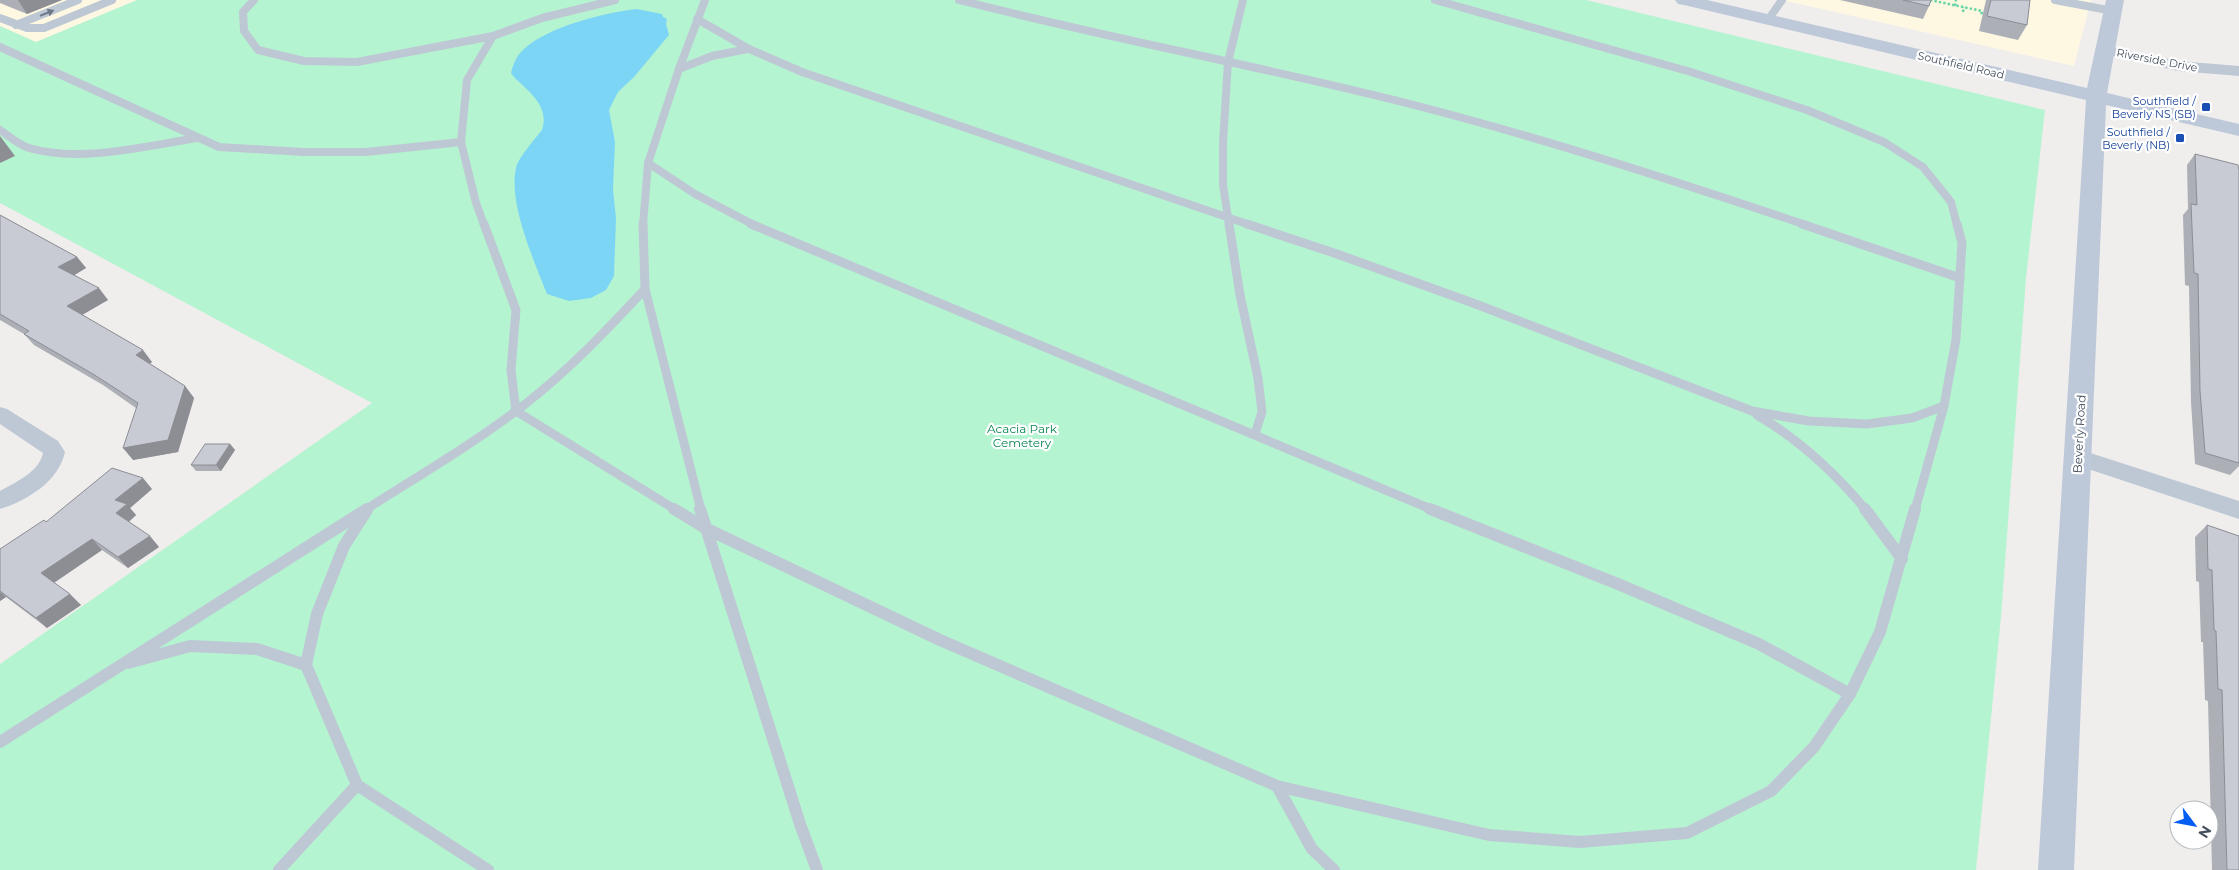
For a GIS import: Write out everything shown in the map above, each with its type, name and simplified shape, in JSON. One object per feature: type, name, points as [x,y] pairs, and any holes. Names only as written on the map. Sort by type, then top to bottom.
[{"type":"street","name":"Southfield Road","points":[[1684,0],[2239,130]]},
{"type":"street","name":"Beverly Road","points":[[2056,870],[2096,96],[2114,6]]},
{"type":"street","name":"Riverside Drive","points":[[2105,50],[2178,66],[2239,72]]},
{"type":"street","points":[[0,414],[50,446],[54,452],[54,460],[44,472],[0,502]]},
{"type":"street","points":[[2078,457],[2239,510]]},
{"type":"lane","points":[[16,25],[78,0]]},
{"type":"lane","points":[[0,18],[27,30],[44,28],[112,0]]},
{"type":"lane","points":[[254,0],[244,12],[244,31],[258,50],[304,61],[357,62],[493,36],[542,18],[615,0]]},
{"type":"lane","points":[[705,0],[696,19],[648,163],[642,232],[645,290],[705,528],[797,815],[817,870]]},
{"type":"lane","points":[[959,0],[1054,25],[1228,62],[1418,106],[1614,162],[1960,278]]},
{"type":"lane","points":[[1243,0],[1228,62],[1223,142],[1226,216],[1240,295],[1258,378],[1262,412],[1255,434]]},
{"type":"lane","points":[[516,411],[705,528],[940,640],[1277,786],[1489,835],[1580,842],[1688,833],[1771,792],[1814,747],[1850,694],[1880,632],[1944,406],[1956,339],[1962,243],[1951,202],[1923,167],[1884,142],[1807,110],[1691,72],[1435,0]]},
{"type":"lane","points":[[1768,20],[1782,0]]},
{"type":"lane","points":[[2055,0],[2114,6]]},
{"type":"lane","points":[[696,19],[749,49],[802,72],[866,96],[1158,195],[1226,216],[1447,294],[1752,412],[1791,436],[1832,471],[1872,515],[1902,559]]},
{"type":"lane","points":[[493,36],[467,80],[461,142],[476,203],[516,310],[511,370],[516,411]]},
{"type":"lane","points":[[0,47],[219,147],[303,152],[366,152],[461,142]]},
{"type":"lane","points":[[679,69],[698,60],[726,51],[749,49]]},
{"type":"lane","points":[[0,130],[28,148],[62,154],[198,138]]},
{"type":"lane","points":[[648,163],[712,206],[778,237],[1255,434],[1484,532],[1618,584],[1759,644],[1850,694]]},
{"type":"lane","points":[[0,742],[449,457],[516,411],[572,363],[645,290]]},
{"type":"lane","points":[[1752,412],[1809,421],[1868,424],[1912,418],[1944,406]]},
{"type":"lane","points":[[369,507],[344,546],[317,614],[306,665],[357,784],[488,870]]},
{"type":"lane","points":[[117,666],[190,646],[257,649],[306,665]]},
{"type":"lane","points":[[279,870],[357,784]]},
{"type":"lane","points":[[1277,786],[1312,848],[1334,870]]},
{"type":"path","points":[[1930,0],[1982,12],[1981,16]]},
{"type":"path","points":[[1955,6],[1956,0]]},
{"type":"path","points":[[1942,8],[1943,3]]},
{"type":"path","points":[[1963,12],[1964,8]]},
{"type":"shaded area","points":[[0,0],[137,0],[36,42],[0,26]]},
{"type":"shaded area","points":[[1782,0],[2091,0],[2074,66]]},
{"type":"green space","name":"Acacia Park Cemetery","points":[[137,0],[1586,0],[2045,110],[2026,278],[2001,617],[1976,870],[0,870],[0,664],[372,403],[0,203],[0,26],[36,42]]},
{"type":"water","points":[[637,9],[662,14],[667,19],[666,24],[669,35],[634,77],[618,92],[609,110],[615,142],[613,190],[616,218],[614,276],[606,290],[591,298],[569,301],[547,294],[529,249],[519,215],[515,182],[517,164],[542,130],[544,121],[541,107],[537,100],[511,73],[522,51],[534,41],[547,34],[594,17]]},
{"type":"building","points":[[1903,0],[1931,0],[1929,6]]},
{"type":"building","points":[[1991,0],[2030,0],[2027,25],[1987,16]]},
{"type":"building","points":[[2195,154],[2238,165],[2239,170],[2239,463],[2205,453],[2200,391],[2198,274],[2194,273],[2191,204],[2197,205]]},
{"type":"building","points":[[0,215],[77,257],[58,267],[99,288],[67,306],[143,350],[136,355],[185,386],[168,440],[123,448],[138,403],[93,374],[24,334],[29,331],[0,314]]},
{"type":"building","points":[[205,444],[230,444],[216,465],[191,465]]},
{"type":"building","points":[[112,468],[143,478],[115,500],[127,504],[116,513],[150,536],[118,557],[92,539],[41,573],[70,594],[36,618],[0,591],[0,549],[44,520],[46,522]]},
{"type":"building","points":[[2207,525],[2239,536],[2239,870],[2227,870],[2222,690],[2218,689],[2212,570],[2208,569]]},
{"type":"place","name":"Southfield / Beverly NS (SB)","points":[[2206,107]]},
{"type":"place","name":"Southfield / Beverly (NB)","points":[[2180,138]]}]
